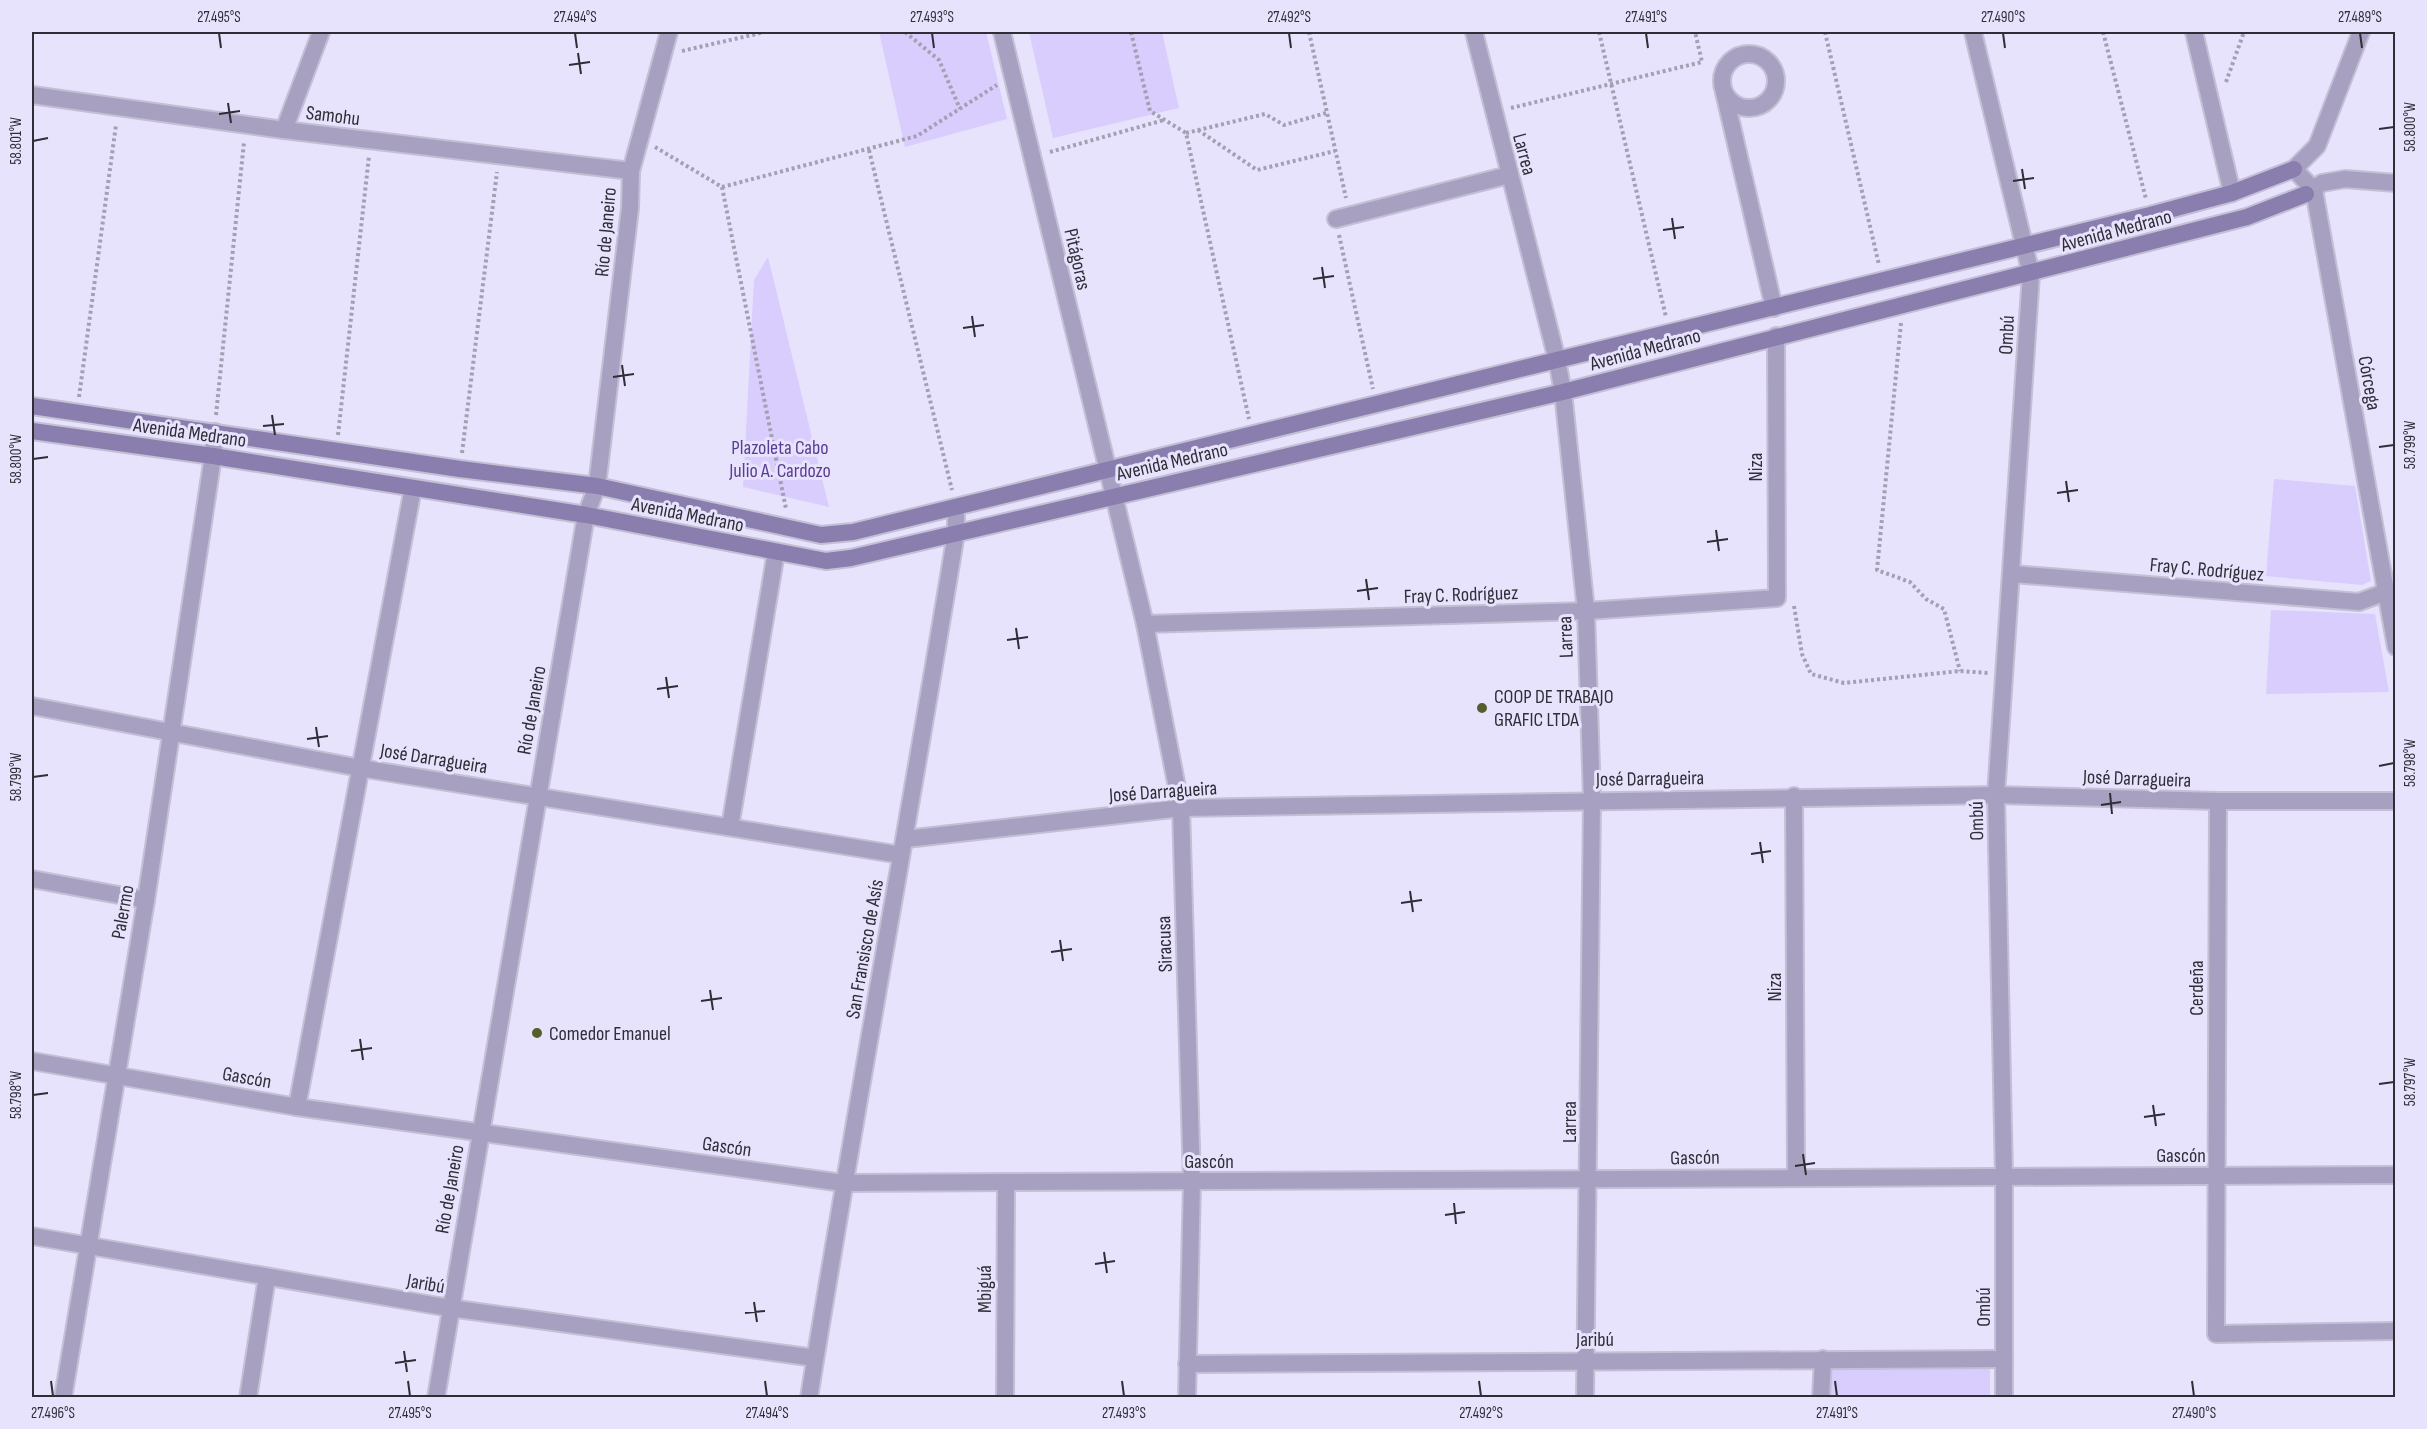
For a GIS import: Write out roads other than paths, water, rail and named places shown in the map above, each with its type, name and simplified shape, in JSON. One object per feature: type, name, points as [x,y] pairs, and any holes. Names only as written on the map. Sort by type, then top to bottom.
[{"type":"main road","name":"Avenida Medrano","points":[[32,406],[460,469],[597,486],[821,535],[852,532],[2150,215],[2232,193],[2294,169]]},
{"type":"main road","name":"Avenida Medrano","points":[[32,431],[213,456],[586,515],[826,561],[851,558],[1563,392],[1776,336],[1903,307],[2247,217],[2310,192]]},
{"type":"street","points":[[284,130],[321,32]]},
{"type":"street","name":"Río de Janeiro","points":[[436,1398],[586,515],[597,486],[630,208],[631,171],[669,32]]},
{"type":"street","name":"Pitágoras","points":[[1002,32],[1113,496]]},
{"type":"street","name":"Larrea","points":[[1474,32],[1492,112],[1557,360],[1563,392],[1586,611],[1592,800],[1585,1398]]},
{"type":"street","name":"Ombú","points":[[1973,32],[2031,274],[2013,574],[1996,795],[2004,1177],[2004,1398]]},
{"type":"street","points":[[2194,32],[2232,193]]},
{"type":"street","points":[[2361,32],[2317,146],[2294,169],[2310,192],[2322,183],[2345,179],[2396,183]]},
{"type":"street","points":[[1724,92],[1774,308]]},
{"type":"street","name":"Samohu","points":[[32,95],[284,130],[631,171]]},
{"type":"street","points":[[1343,217],[1509,175]]},
{"type":"street","name":"Córcega","points":[[2310,192],[2391,592],[2396,647]]},
{"type":"street","name":"Niza","points":[[1776,336],[1777,598]]},
{"type":"street","name":"Palermo","points":[[63,1398],[115,1075],[146,900],[215,432]]},
{"type":"street","points":[[297,1107],[413,488]]},
{"type":"street","name":"Siracusa","points":[[1113,496],[1146,624],[1181,808],[1192,1182],[1187,1398]]},
{"type":"street","name":"San Fransisco de Asís","points":[[809,1398],[843,1182],[906,839],[957,533],[956,507]]},
{"type":"street","points":[[730,827],[776,552]]},
{"type":"street","name":"Fray C. Rodríguez","points":[[2013,574],[2359,602],[2391,592]]},
{"type":"street","name":"Fray C. Rodríguez","points":[[1146,624],[1586,611],[1777,598]]},
{"type":"street","name":"José Darragueira","points":[[32,706],[360,768],[902,855]]},
{"type":"street","name":"José Darragueira","points":[[906,839],[1181,808],[1794,796],[1996,795],[2218,801],[2396,801]]},
{"type":"street","name":"Niza","points":[[1794,796],[1796,1177]]},
{"type":"street","name":"Cerdeña","points":[[2218,801],[2216,1334],[2396,1331]]},
{"type":"street","points":[[32,879],[146,900]]},
{"type":"street","name":"Gascón","points":[[32,1061],[297,1107],[480,1134],[843,1182],[2396,1175]]},
{"type":"street","name":"Mbiguá","points":[[1005,1398],[1006,1182]]},
{"type":"street","name":"Jaribú","points":[[32,1236],[450,1308],[815,1358]]},
{"type":"street","points":[[248,1398],[267,1276]]},
{"type":"street","points":[[1821,1398],[1823,1359]]},
{"type":"street","name":"Jaribú","points":[[1187,1364],[2004,1359]]},
{"type":"place","name":"COOP DE TRABAJO GRAFIC LTDA","points":[[1482,708]]},
{"type":"place","name":"Comedor Emanuel","points":[[537,1033]]},
{"type":"park label","name":"Plazoleta Cabo Julio A. Cardozo","points":[[780,458]]}]
